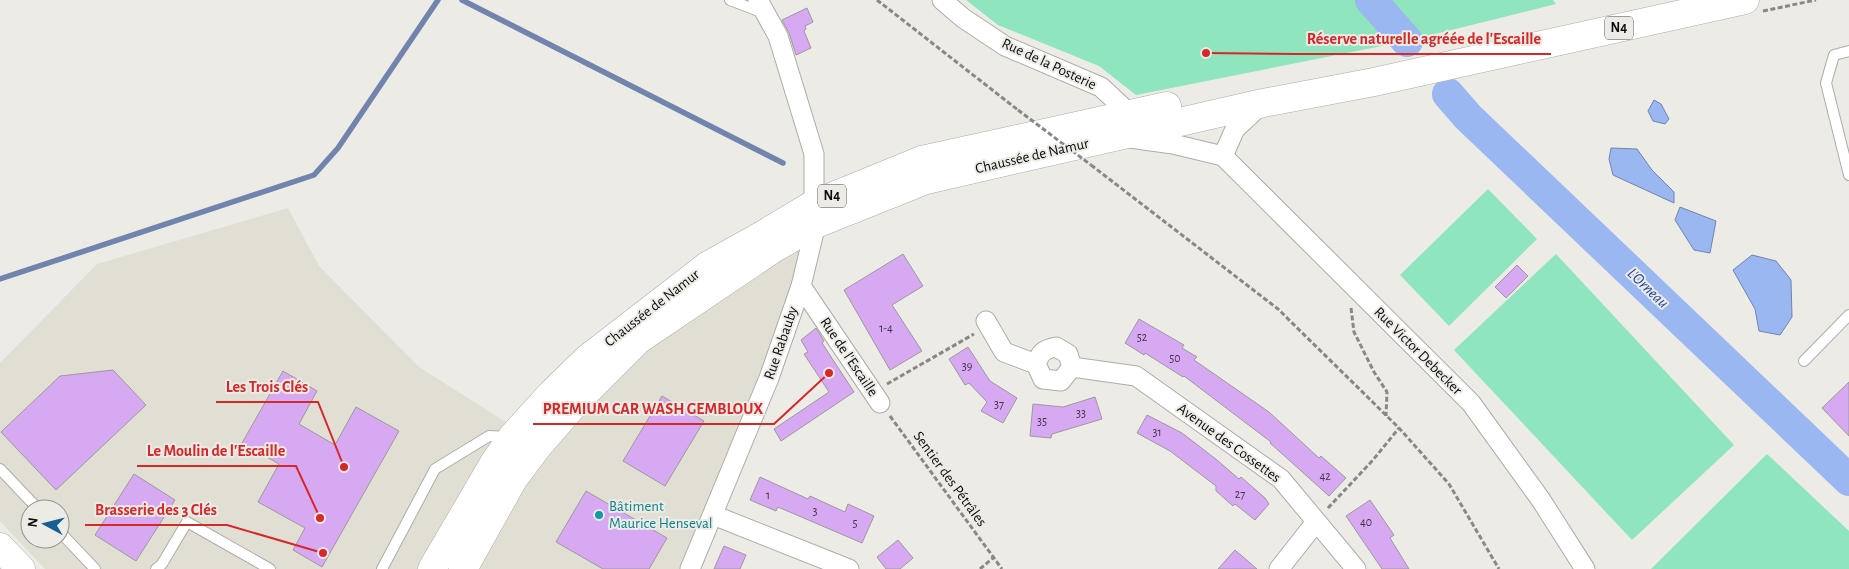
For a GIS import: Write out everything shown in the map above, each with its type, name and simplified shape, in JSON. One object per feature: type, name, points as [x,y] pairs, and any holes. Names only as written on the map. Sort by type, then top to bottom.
[{"type":"main road","name":"Chaussée de Namur","points":[[432,569],[494,463],[512,437],[588,358],[663,298],[707,266],[759,237],[815,214],[922,160],[1125,124],[1263,103],[1465,44],[1661,0]]},
{"type":"main road","name":"Chaussée de Namur","points":[[1125,124],[1374,72],[1493,55],[1745,0]]},
{"type":"main road","name":"Chaussée de Namur","points":[[463,569],[514,478],[538,446],[579,399],[638,340],[773,249],[815,214]]},
{"type":"main road","points":[[0,548],[17,569]]},
{"type":"main road","points":[[0,548],[21,569]]},
{"type":"street","name":"Rue de la Posterie","points":[[942,0],[963,18],[1004,46],[1101,87],[1125,124]]},
{"type":"street","name":"Rue Rabauby","points":[[690,569],[769,378],[801,286],[815,214],[814,154],[778,36],[761,7]]},
{"type":"street","points":[[1125,124],[1140,140],[1173,144],[1223,156],[1235,129],[1263,103]]},
{"type":"street","name":"Rue Victor Debecker","points":[[1223,156],[1471,403],[1541,500],[1585,569]]},
{"type":"street","name":"Rue de l'Escaille","points":[[801,286],[877,398]]},
{"type":"street","points":[[987,323],[1004,352],[1036,364],[1044,379],[1061,381],[1072,367],[1068,354],[1056,339],[1039,355],[1036,364]]},
{"type":"street","name":"Avenue des Cossettes","points":[[1072,367],[1136,376],[1281,479],[1356,569]]},
{"type":"street","points":[[713,515],[849,569]]},
{"type":"street","points":[[1279,569],[1316,522]]},
{"type":"lane","points":[[730,0],[761,7]]},
{"type":"lane","points":[[1849,51],[1834,55],[1826,83],[1849,175]]},
{"type":"lane","points":[[1804,361],[1849,315]]},
{"type":"lane","points":[[382,569],[435,469],[489,436],[512,437]]},
{"type":"lane","points":[[0,469],[28,499]]},
{"type":"lane","points":[[163,567],[187,522],[270,569]]},
{"type":"lane","points":[[70,543],[95,569]]},
{"type":"path","points":[[877,0],[1278,309],[1399,428],[1449,484],[1499,569]]},
{"type":"path","points":[[1033,131],[1052,127]]},
{"type":"path","points":[[1068,158],[1086,153]]},
{"type":"path","points":[[1348,280],[1354,332],[1374,372],[1387,392],[1386,416]]},
{"type":"path","points":[[877,398],[987,323]]},
{"type":"path","name":"Sentier des Pétrâles","points":[[877,398],[1002,569]]},
{"type":"path","points":[[1316,522],[1373,460],[1399,428]]},
{"type":"path","points":[[980,569],[994,558]]},
{"type":"shaded area","points":[[288,208],[319,266],[419,367],[509,424],[579,399],[816,224],[690,569],[45,569],[26,549],[70,549],[70,499],[20,499],[20,542],[0,521],[0,363],[97,264]]},
{"type":"green space","points":[[966,0],[1553,0],[1556,4],[1407,41],[1136,95],[1099,66],[998,25]]},
{"type":"green space","points":[[1488,189],[1537,239],[1449,326],[1400,275]]},
{"type":"green space","points":[[1556,254],[1734,445],[1632,540],[1454,350]]},
{"type":"green space","points":[[1767,454],[1849,531],[1849,569],[1651,569]]},
{"type":"water","points":[[1654,100],[1661,104],[1669,119],[1665,124],[1653,121],[1648,111]]},
{"type":"water","points":[[1611,148],[1637,149],[1652,170],[1674,192],[1674,203],[1613,175],[1609,159]]},
{"type":"water","points":[[1680,207],[1716,221],[1710,253],[1694,250],[1675,220]]},
{"type":"water","points":[[1752,255],[1776,261],[1791,280],[1792,317],[1780,335],[1759,331],[1755,309],[1733,270]]},
{"type":"building","points":[[807,8],[813,22],[805,26],[806,29],[804,31],[811,48],[796,55],[789,33],[782,20]]},
{"type":"building","points":[[903,254],[923,286],[892,305],[922,351],[890,370],[844,290]]},
{"type":"building","points":[[1517,265],[1528,276],[1506,298],[1495,287]]},
{"type":"building","points":[[1139,319],[1184,345],[1182,348],[1197,357],[1194,360],[1269,412],[1319,458],[1321,456],[1346,478],[1329,496],[1271,442],[1184,376],[1125,343]]},
{"type":"building","points":[[816,328],[824,341],[822,343],[854,392],[781,441],[774,429],[829,392],[804,354],[808,352],[801,340]]},
{"type":"building","points":[[968,347],[990,381],[1017,398],[1003,423],[981,411],[987,402],[969,383],[965,385],[949,359]]},
{"type":"building","points":[[113,370],[146,405],[56,490],[1,432],[60,376]]},
{"type":"building","points":[[283,371],[317,391],[299,424],[335,445],[356,407],[399,431],[322,567],[293,550],[305,528],[258,502],[279,464],[242,443]]},
{"type":"building","points":[[1849,382],[1849,436],[1822,408]]},
{"type":"building","points":[[662,396],[704,421],[665,486],[623,461]]},
{"type":"building","points":[[1095,397],[1102,419],[1052,434],[1051,438],[1030,436],[1033,404],[1063,407]]},
{"type":"building","points":[[1147,415],[1182,433],[1239,479],[1241,477],[1265,498],[1269,504],[1255,520],[1235,504],[1233,506],[1216,491],[1216,486],[1170,451],[1137,433]]},
{"type":"building","points":[[134,474],[175,500],[136,561],[95,535]]},
{"type":"building","points":[[760,477],[808,499],[810,496],[845,512],[848,504],[874,516],[862,543],[778,507],[776,511],[750,500]]},
{"type":"building","name":"Bâtiment Maurice Henseval","points":[[586,491],[667,538],[649,569],[603,569],[556,542]]},
{"type":"building","points":[[1370,500],[1394,535],[1390,538],[1409,569],[1382,569],[1346,516]]},
{"type":"building","points":[[898,540],[913,558],[900,569],[886,569],[877,557]]},
{"type":"building","points":[[724,546],[746,555],[740,569],[714,569]]},
{"type":"building","points":[[1235,550],[1257,569],[1218,569]]},
{"type":"waterway","points":[[0,279],[314,175],[338,148],[438,0]]},
{"type":"waterway","points":[[462,0],[783,163]]},
{"type":"waterway","name":"L'Orneau","points":[[1371,0],[1407,41]]},
{"type":"waterway","name":"L'Orneau","points":[[1448,94],[1468,117],[1849,480]]},
{"type":"place","name":"Réserve naturelle agréée de l'Escaille","points":[[1206,53]]},
{"type":"place","name":"PREMIUM CAR WASH GEMBLOUX","points":[[829,373]]},
{"type":"place","name":"Les Trois Clés","points":[[344,467]]},
{"type":"place","name":"Bâtiment Maurice Henseval","points":[[599,515]]},
{"type":"place","name":"Le Moulin de l'Escaille","points":[[320,518]]},
{"type":"place","name":"Brasserie des 3 Clés","points":[[323,553]]}]
